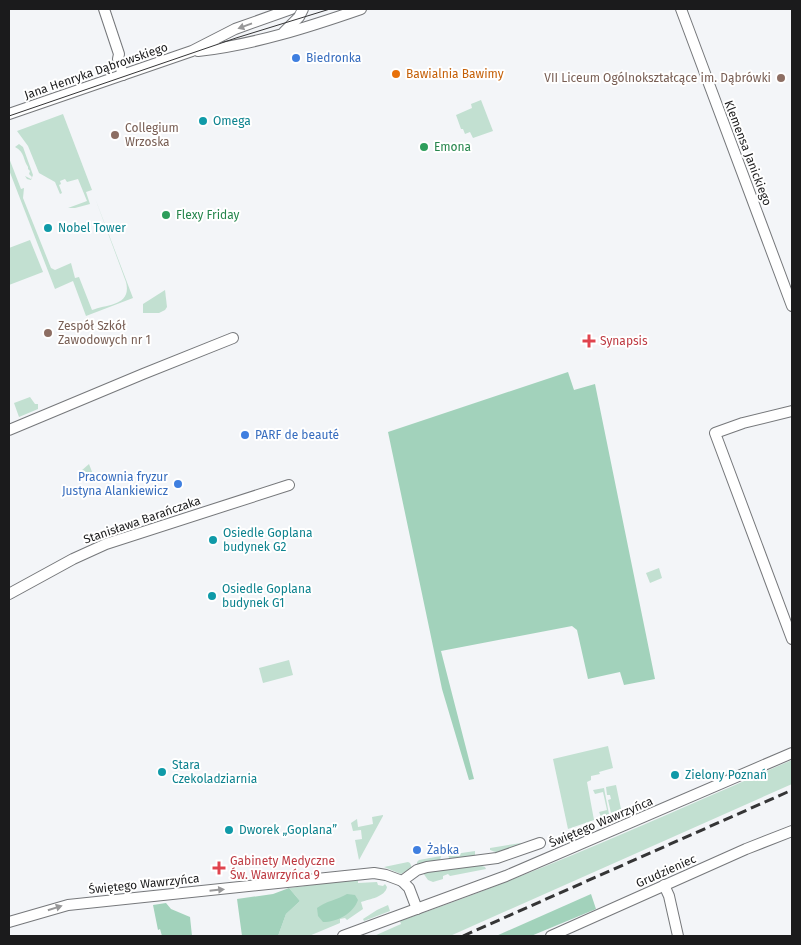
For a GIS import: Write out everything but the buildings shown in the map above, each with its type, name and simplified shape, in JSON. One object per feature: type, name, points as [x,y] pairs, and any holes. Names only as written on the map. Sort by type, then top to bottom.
[{"type":"street","points":[[104,9],[119,54],[118,59],[123,75]]},
{"type":"street","name":"Jana Henryka Dąbrowskiego","points":[[9,114],[192,51],[235,29],[291,9]]},
{"type":"street","points":[[281,34],[299,17],[304,9],[314,18],[327,21]]},
{"type":"street","name":"Jana Henryka Dąbrowskiego","points":[[192,51],[224,48],[281,34],[361,9]]},
{"type":"street","name":"Klemensa Janickiego","points":[[681,9],[792,306]]},
{"type":"street","points":[[9,430],[234,338]]},
{"type":"street","points":[[792,412],[714,433],[792,639]]},
{"type":"street","name":"Stanisława Barańczaka","points":[[9,594],[73,558],[106,544],[289,485]]},
{"type":"street","name":"Świętego Wawrzyńca","points":[[344,936],[506,876],[792,753]]},
{"type":"street","name":"Grudzieniec","points":[[550,936],[792,831]]},
{"type":"street","name":"Świętego Wawrzyńca","points":[[9,922],[68,904],[374,874],[386,875],[402,882],[417,870],[426,867],[496,858],[540,843]]},
{"type":"street","points":[[402,882],[409,888],[417,909]]},
{"type":"street","points":[[664,885],[669,896],[678,936]]},
{"type":"green space","points":[[481,100],[493,131],[473,138],[470,132],[465,134],[463,129],[461,129],[456,115],[472,108],[471,104]]},
{"type":"green space","points":[[63,114],[92,190],[86,192],[90,204],[75,208],[68,208],[87,201],[78,179],[67,182],[65,179],[60,181],[61,184],[59,185],[62,193],[60,194],[55,182],[39,173],[28,146],[17,131]]},
{"type":"green space","points":[[19,144],[23,147],[33,175],[31,180],[25,176],[31,179],[32,177],[29,174],[30,171],[22,154],[15,147]]},
{"type":"green space","points":[[9,158],[21,189],[24,188],[23,198],[51,268],[55,270],[71,263],[75,278],[79,277],[92,310],[117,303],[125,296],[127,290],[126,282],[95,198],[133,298],[86,316],[73,281],[55,289],[9,170]]},
{"type":"green space","points":[[30,240],[43,272],[9,285],[9,248]]},
{"type":"green space","points":[[165,290],[167,307],[165,310],[159,313],[143,313],[143,304]]},
{"type":"green space","points":[[568,372],[574,390],[595,384],[655,679],[624,685],[620,672],[588,679],[577,630],[572,626],[441,651],[474,779],[469,780],[442,689],[388,432]]},
{"type":"green space","points":[[30,397],[35,404],[38,404],[38,409],[19,417],[14,403]]},
{"type":"green space","points":[[89,464],[94,477],[84,479],[81,471]]},
{"type":"green space","points":[[659,568],[662,578],[650,583],[646,573]]},
{"type":"green space","points":[[289,660],[293,675],[263,683],[259,668]]},
{"type":"green space","points":[[608,746],[613,768],[591,776],[591,780],[587,782],[594,820],[568,829],[553,759]]},
{"type":"green space","points":[[792,760],[792,784],[450,936],[374,936],[401,924],[400,921],[549,865]]},
{"type":"green space","points":[[616,785],[621,809],[611,813],[608,800],[611,799],[610,795],[607,795],[606,787]]},
{"type":"green space","points":[[604,788],[609,814],[601,817],[599,812],[607,810],[603,792],[595,794],[593,790]]},
{"type":"green space","points":[[383,815],[359,860],[355,840],[362,839],[361,830],[353,831],[351,823],[357,819],[358,827],[373,824],[372,817]]},
{"type":"green space","points":[[521,843],[498,853],[490,850],[490,848]]},
{"type":"green space","points":[[475,851],[475,857],[450,860],[448,855]]},
{"type":"green space","points":[[441,856],[440,861],[417,865],[419,860]]},
{"type":"green space","points":[[408,862],[412,868],[401,874],[384,867]]},
{"type":"green space","points":[[479,865],[486,869],[450,876],[448,874],[443,876],[443,879],[433,882],[428,880],[423,873],[430,871]]},
{"type":"green space","points":[[358,879],[358,883],[377,882],[378,885],[383,886],[385,884],[386,890],[373,899],[361,902],[363,909],[347,920],[345,918],[340,919],[340,923],[309,936],[278,936],[286,914],[300,901],[289,888]]},
{"type":"green space","points":[[289,888],[300,901],[286,914],[278,936],[242,936],[237,899],[273,894]]},
{"type":"green space","points":[[347,894],[355,895],[358,900],[356,905],[339,919],[323,922],[318,916],[317,908]]},
{"type":"green space","points":[[591,894],[596,909],[531,936],[496,936]]},
{"type":"green space","points":[[166,903],[171,909],[190,917],[192,936],[162,936],[160,929],[158,930],[153,905]]},
{"type":"green space","points":[[388,905],[390,911],[364,921],[363,919]]},
{"type":"tram line","points":[[9,116],[236,38],[330,9]]},
{"type":"railway","points":[[463,936],[792,790]]},
{"type":"place","name":"Biedronka","points":[[296,58]]},
{"type":"place","name":"Bawialnia Bawimy","points":[[396,74]]},
{"type":"place","name":"VII Liceum Ogólnokształcące im. Dąbrówki","points":[[781,78]]},
{"type":"place","name":"Omega","points":[[203,121]]},
{"type":"place","name":"Collegium Wrzoska","points":[[115,135]]},
{"type":"place","name":"Emona","points":[[424,147]]},
{"type":"place","name":"Flexy Friday","points":[[166,215]]},
{"type":"place","name":"Nobel Tower","points":[[48,228]]},
{"type":"place","name":"Zespół Szkół Zawodowych nr 1","points":[[48,333]]},
{"type":"place","name":"Synapsis","points":[[589,341]]},
{"type":"place","name":"PARF de beauté","points":[[245,435]]},
{"type":"place","name":"Pracownia fryzur Justyna Alankiewicz","points":[[178,484]]},
{"type":"place","name":"Osiedle Goplana budynek G2","points":[[213,540]]},
{"type":"place","name":"Osiedle Goplana budynek G1","points":[[212,596]]},
{"type":"place","name":"Stara Czekoladziarnia","points":[[162,772]]},
{"type":"place","name":"Zielony Poznań","points":[[675,775]]},
{"type":"place","name":"Dworek „Goplana”","points":[[229,830]]},
{"type":"place","name":"Żabka","points":[[417,850]]},
{"type":"place","name":"Gabinety Medyczne Św. Wawrzyńca 9","points":[[219,868]]}]
